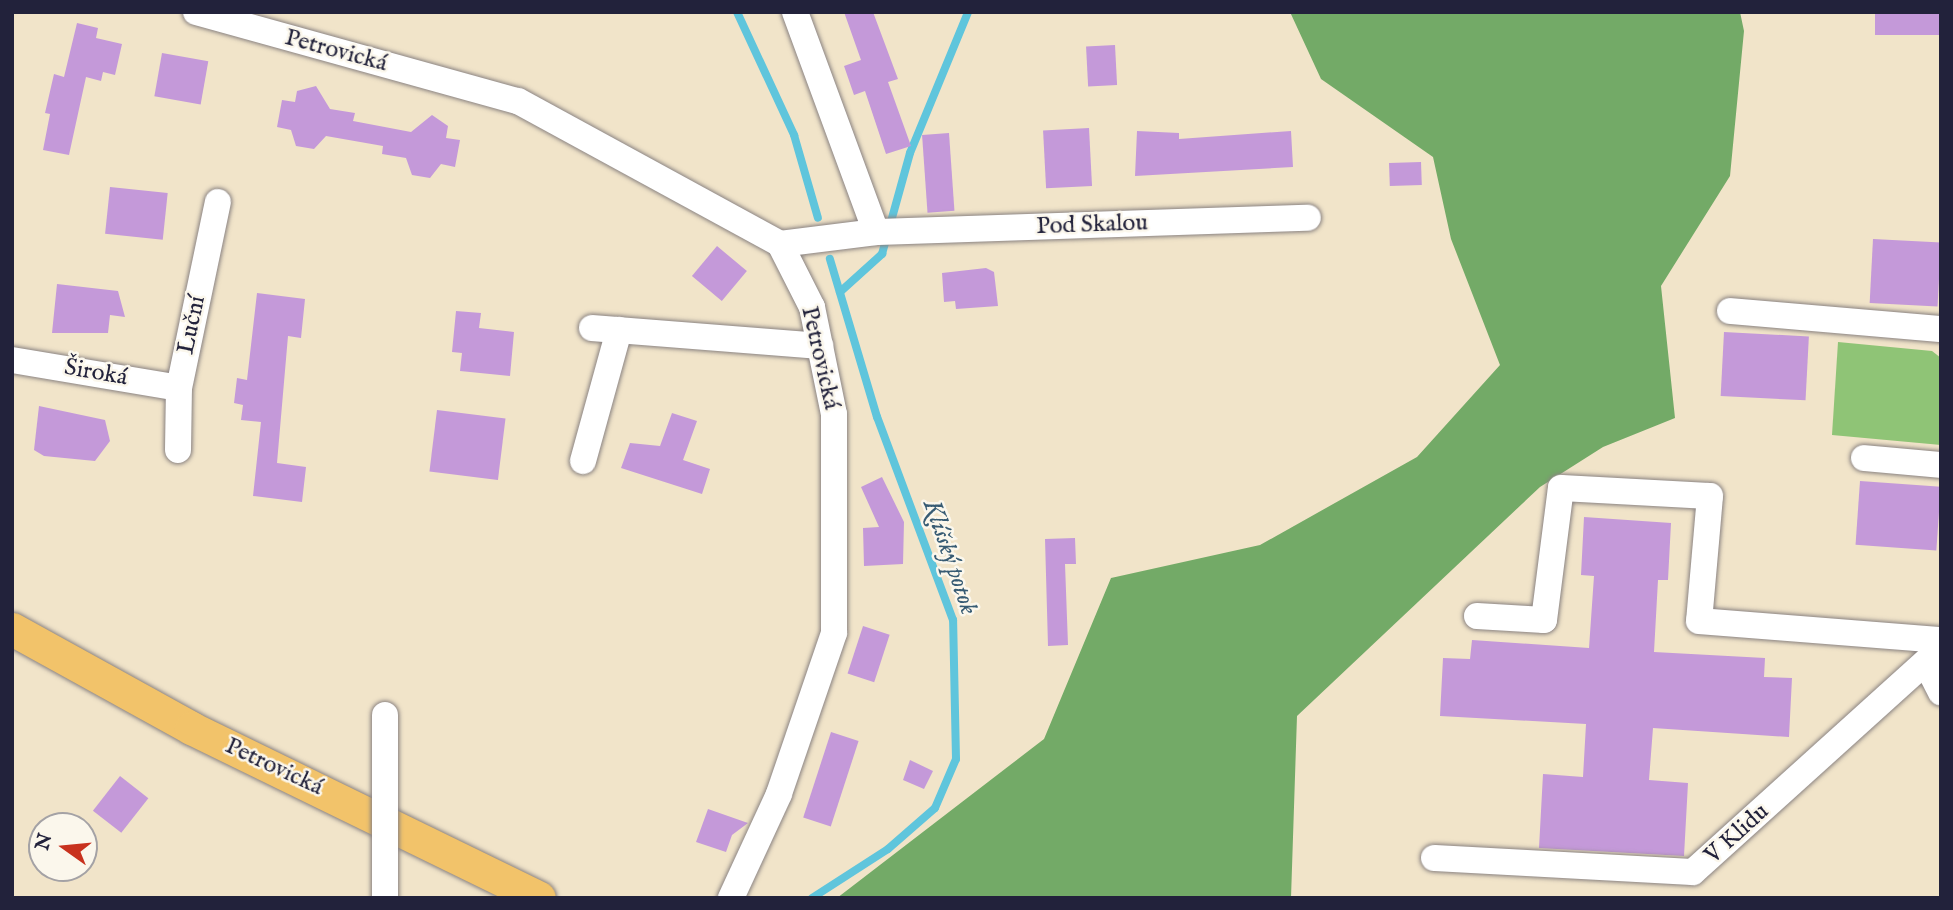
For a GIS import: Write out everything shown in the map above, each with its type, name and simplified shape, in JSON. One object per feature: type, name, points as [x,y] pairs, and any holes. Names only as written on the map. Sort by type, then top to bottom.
[{"type":"main road","name":"Petrovická","points":[[12,629],[191,728],[539,898]]},
{"type":"street","name":"Petrovická","points":[[197,12],[261,21],[518,101],[780,244],[812,307],[834,414],[834,633],[779,794],[731,898]]},
{"type":"street","points":[[795,12],[877,232]]},
{"type":"street","name":"Luční","points":[[178,450],[179,388],[218,202]]},
{"type":"street","name":"Pod Skalou","points":[[780,244],[877,232],[1308,218]]},
{"type":"street","points":[[1730,311],[1941,329]]},
{"type":"street","points":[[592,328],[820,346]]},
{"type":"street","points":[[583,461],[620,330]]},
{"type":"street","name":"Široká","points":[[12,360],[179,388]]},
{"type":"street","points":[[1864,458],[1941,465]]},
{"type":"street","points":[[1477,616],[1544,620],[1561,488],[1710,496],[1699,621],[1941,640]]},
{"type":"street","points":[[1933,655],[1941,692]]},
{"type":"street","name":"V Klidu","points":[[1434,858],[1693,872],[1933,655]]},
{"type":"street","points":[[385,715],[385,898]]},
{"type":"green space","points":[[1290,12],[1740,12],[1744,31],[1730,176],[1661,286],[1675,418],[1603,447],[1540,487],[1297,716],[1291,898],[837,898],[1044,739],[1111,578],[1260,545],[1417,457],[1500,365],[1451,239],[1433,157],[1321,79]]},
{"type":"green space","points":[[1838,342],[1932,351],[1941,358],[1941,445],[1832,435]]},
{"type":"building","points":[[844,12],[873,12],[898,79],[888,82],[911,146],[886,154],[865,91],[854,95],[844,66],[861,60]]},
{"type":"building","points":[[1875,12],[1941,12],[1941,35],[1875,35]]},
{"type":"building","points":[[77,23],[98,28],[96,38],[122,44],[115,75],[103,72],[101,81],[86,77],[69,155],[43,150],[50,114],[45,113],[54,74],[64,77]]},
{"type":"building","points":[[1115,45],[1117,85],[1088,86],[1086,47]]},
{"type":"building","points":[[162,53],[208,61],[201,104],[154,96]]},
{"type":"building","points":[[316,86],[330,109],[355,113],[353,121],[411,132],[432,115],[448,126],[446,138],[460,140],[455,167],[441,164],[430,178],[412,175],[406,158],[382,154],[383,146],[326,136],[314,149],[296,146],[291,130],[277,127],[282,100],[295,102],[297,91]]},
{"type":"building","points":[[1089,128],[1092,186],[1046,188],[1043,130]]},
{"type":"building","points":[[1137,131],[1179,133],[1179,139],[1291,131],[1293,167],[1135,176]]},
{"type":"building","points":[[949,133],[954,211],[928,213],[922,135]]},
{"type":"building","points":[[1421,162],[1422,185],[1390,186],[1389,163]]},
{"type":"building","points":[[110,187],[168,193],[163,240],[105,234]]},
{"type":"building","points":[[1873,239],[1941,243],[1938,306],[1870,303]]},
{"type":"building","points":[[717,246],[747,271],[722,301],[692,276]]},
{"type":"building","points":[[986,268],[994,272],[998,306],[956,309],[955,301],[944,302],[942,273]]},
{"type":"building","points":[[57,284],[118,291],[125,317],[110,315],[108,333],[52,333]]},
{"type":"building","points":[[257,293],[305,299],[301,338],[288,336],[277,463],[306,467],[302,502],[253,496],[261,422],[241,420],[243,405],[234,403],[237,378],[247,380]]},
{"type":"building","points":[[456,311],[481,313],[479,328],[514,332],[510,376],[460,371],[462,353],[452,352]]},
{"type":"building","points":[[1724,332],[1809,336],[1806,400],[1721,396]]},
{"type":"building","points":[[39,406],[105,420],[110,441],[95,461],[44,456],[34,450]]},
{"type":"building","points":[[437,410],[505,418],[498,480],[429,472]]},
{"type":"building","points":[[672,413],[697,421],[683,460],[710,469],[702,494],[621,468],[630,443],[660,446]]},
{"type":"building","points":[[882,477],[904,522],[903,564],[864,566],[863,528],[879,527],[861,487]]},
{"type":"building","points":[[1860,481],[1941,487],[1936,550],[1856,545]]},
{"type":"building","points":[[1584,517],[1671,523],[1668,580],[1658,580],[1654,652],[1765,658],[1764,677],[1792,678],[1789,737],[1653,728],[1649,780],[1688,783],[1684,856],[1539,848],[1543,774],[1583,777],[1586,724],[1440,716],[1443,658],[1470,659],[1472,640],[1589,648],[1594,576],[1581,575]]},
{"type":"building","points":[[1075,538],[1076,564],[1065,564],[1068,645],[1048,646],[1045,539]]},
{"type":"building","points":[[863,626],[890,635],[874,682],[848,674]]},
{"type":"building","points":[[831,732],[859,741],[831,827],[803,818]]},
{"type":"building","points":[[910,760],[933,771],[924,789],[903,780]]},
{"type":"building","points":[[120,776],[148,798],[121,833],[93,811]]},
{"type":"building","points":[[708,809],[748,823],[732,835],[726,852],[696,842]]},
{"type":"waterway","name":"Klíšský potok","points":[[737,12],[794,135],[818,218]]},
{"type":"waterway","points":[[840,292],[882,254],[910,153],[968,12]]},
{"type":"waterway","name":"Klíšský potok","points":[[812,898],[888,849],[935,808],[956,759],[953,620],[877,417],[830,259]]}]
